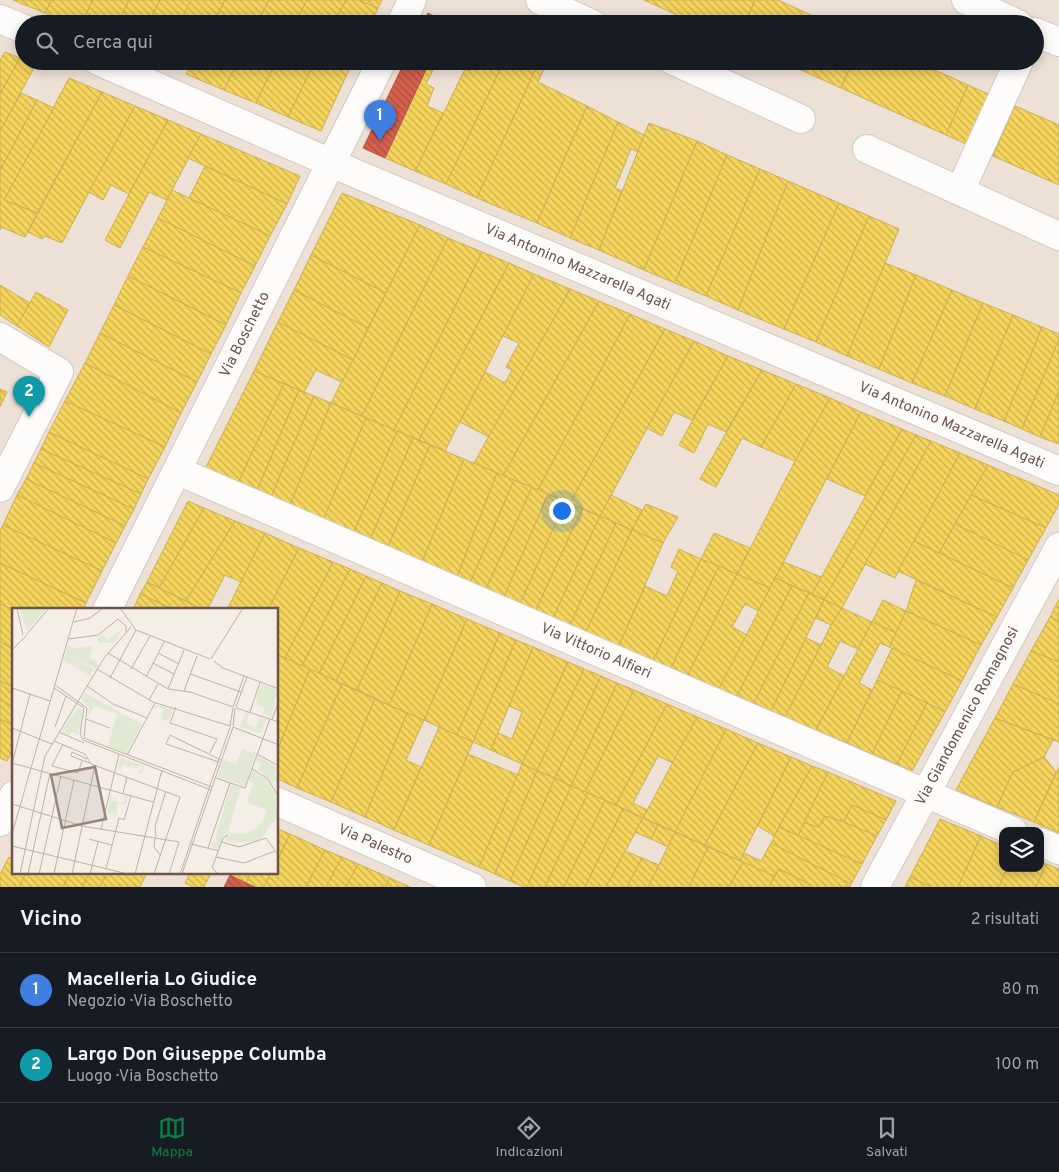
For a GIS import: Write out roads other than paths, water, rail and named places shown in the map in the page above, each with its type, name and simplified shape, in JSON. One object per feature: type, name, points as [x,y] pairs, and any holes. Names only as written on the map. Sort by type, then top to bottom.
[{"type":"street","points":[[405,15],[412,0]]},
{"type":"street","points":[[540,0],[589,14]]},
{"type":"street","points":[[966,0],[998,15]]},
{"type":"street","points":[[0,18],[15,25]]},
{"type":"street","points":[[1044,36],[1059,42]]},
{"type":"street","name":"Via Antonino Mazzarella Agati","points":[[118,70],[330,163],[1059,472]]},
{"type":"street","name":"Via Boschetto","points":[[108,608],[377,70]]},
{"type":"street","points":[[694,70],[802,119]]},
{"type":"street","points":[[952,188],[996,70]]},
{"type":"street","points":[[952,188],[1014,70]]},
{"type":"street","points":[[867,149],[1059,236]]},
{"type":"street","points":[[0,337],[59,372],[0,488]]},
{"type":"street","name":"Via Vittorio Alfieri","points":[[178,471],[1005,827]]},
{"type":"street","name":"Via Giandomenico Romagnosi","points":[[875,887],[1059,547]]},
{"type":"street","points":[[0,822],[12,799]]},
{"type":"street","name":"Via Palestro","points":[[279,802],[472,887]]},
{"type":"street","points":[[1044,844],[1059,850]]},
{"type":"place","name":"Macelleria Lo Giudice","points":[[380,141]]},
{"type":"place","name":"Largo Don Giuseppe Columba","points":[[29,417]]}]
